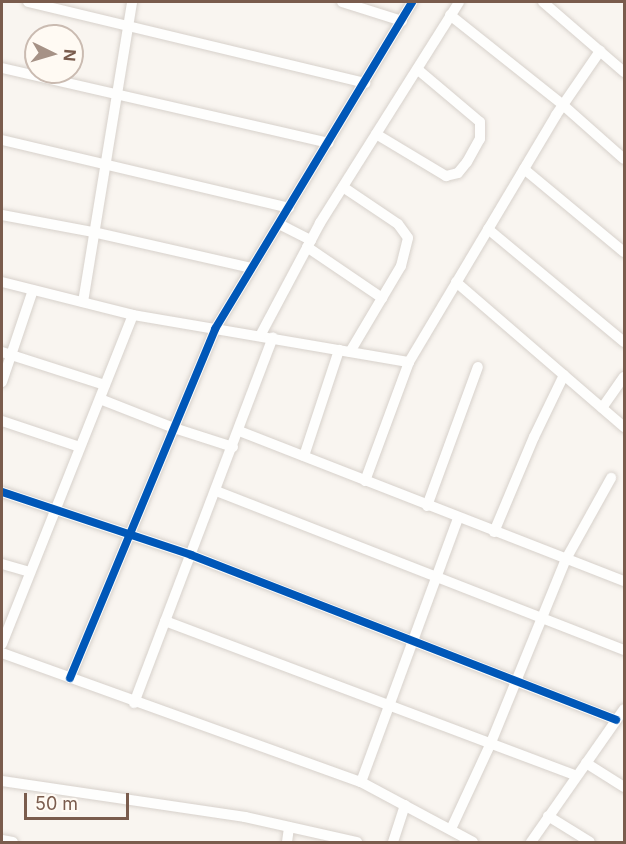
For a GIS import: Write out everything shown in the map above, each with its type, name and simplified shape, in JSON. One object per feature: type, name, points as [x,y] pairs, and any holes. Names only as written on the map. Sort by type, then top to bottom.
[{"type":"street","points":[[28,2],[128,24],[365,83]]},
{"type":"street","points":[[83,302],[115,94],[132,2]]},
{"type":"street","points":[[342,2],[402,21]]},
{"type":"street","points":[[70,678],[215,329],[412,2]]},
{"type":"street","points":[[260,336],[309,243],[459,2]]},
{"type":"street","points":[[543,2],[624,72]]},
{"type":"street","points":[[450,15],[563,105],[624,159]]},
{"type":"street","points":[[365,481],[409,362],[563,105],[600,51]]},
{"type":"street","points":[[2,68],[329,143]]},
{"type":"street","points":[[376,134],[446,176],[458,173],[468,162],[480,139],[480,122],[417,69]]},
{"type":"street","points":[[2,140],[289,208]]},
{"type":"street","points":[[524,169],[624,252]]},
{"type":"street","points":[[304,456],[345,351],[401,266],[408,238],[398,224],[343,187]]},
{"type":"street","points":[[2,215],[93,232],[251,268]]},
{"type":"street","points":[[279,224],[309,243],[382,298]]},
{"type":"street","points":[[488,229],[624,342]]},
{"type":"street","points":[[2,282],[133,315],[409,362]]},
{"type":"street","points":[[456,282],[624,427]]},
{"type":"street","points":[[2,382],[6,353],[33,290]]},
{"type":"street","points":[[2,644],[133,315]]},
{"type":"street","points":[[134,702],[273,338]]},
{"type":"street","points":[[6,353],[105,385]]},
{"type":"street","points":[[427,506],[478,367]]},
{"type":"street","points":[[494,532],[534,437],[564,375]]},
{"type":"street","points":[[602,408],[624,377]]},
{"type":"street","points":[[100,399],[174,428],[232,447]]},
{"type":"street","points":[[2,421],[80,447]]},
{"type":"street","points":[[239,430],[427,506],[624,581]]},
{"type":"street","points":[[450,829],[490,745],[566,559],[611,478]]},
{"type":"street","points":[[216,491],[624,650]]},
{"type":"street","points":[[2,492],[56,508],[191,555],[616,720]]},
{"type":"street","points":[[361,782],[458,518]]},
{"type":"street","points":[[2,564],[30,572]]},
{"type":"street","points":[[165,621],[577,776]]},
{"type":"street","points":[[2,653],[361,782],[473,843]]},
{"type":"street","points":[[531,843],[624,709]]},
{"type":"street","points":[[586,763],[624,787]]},
{"type":"street","points":[[2,781],[245,817],[357,843]]},
{"type":"street","points":[[393,843],[405,805]]},
{"type":"street","points":[[548,816],[590,843]]},
{"type":"street","points":[[288,843],[289,827]]},
{"type":"street","points":[[2,840],[13,843]]},
{"type":"cycle path","points":[[70,678],[215,329],[412,2]]},
{"type":"cycle path","points":[[2,492],[191,555],[616,720]]}]
